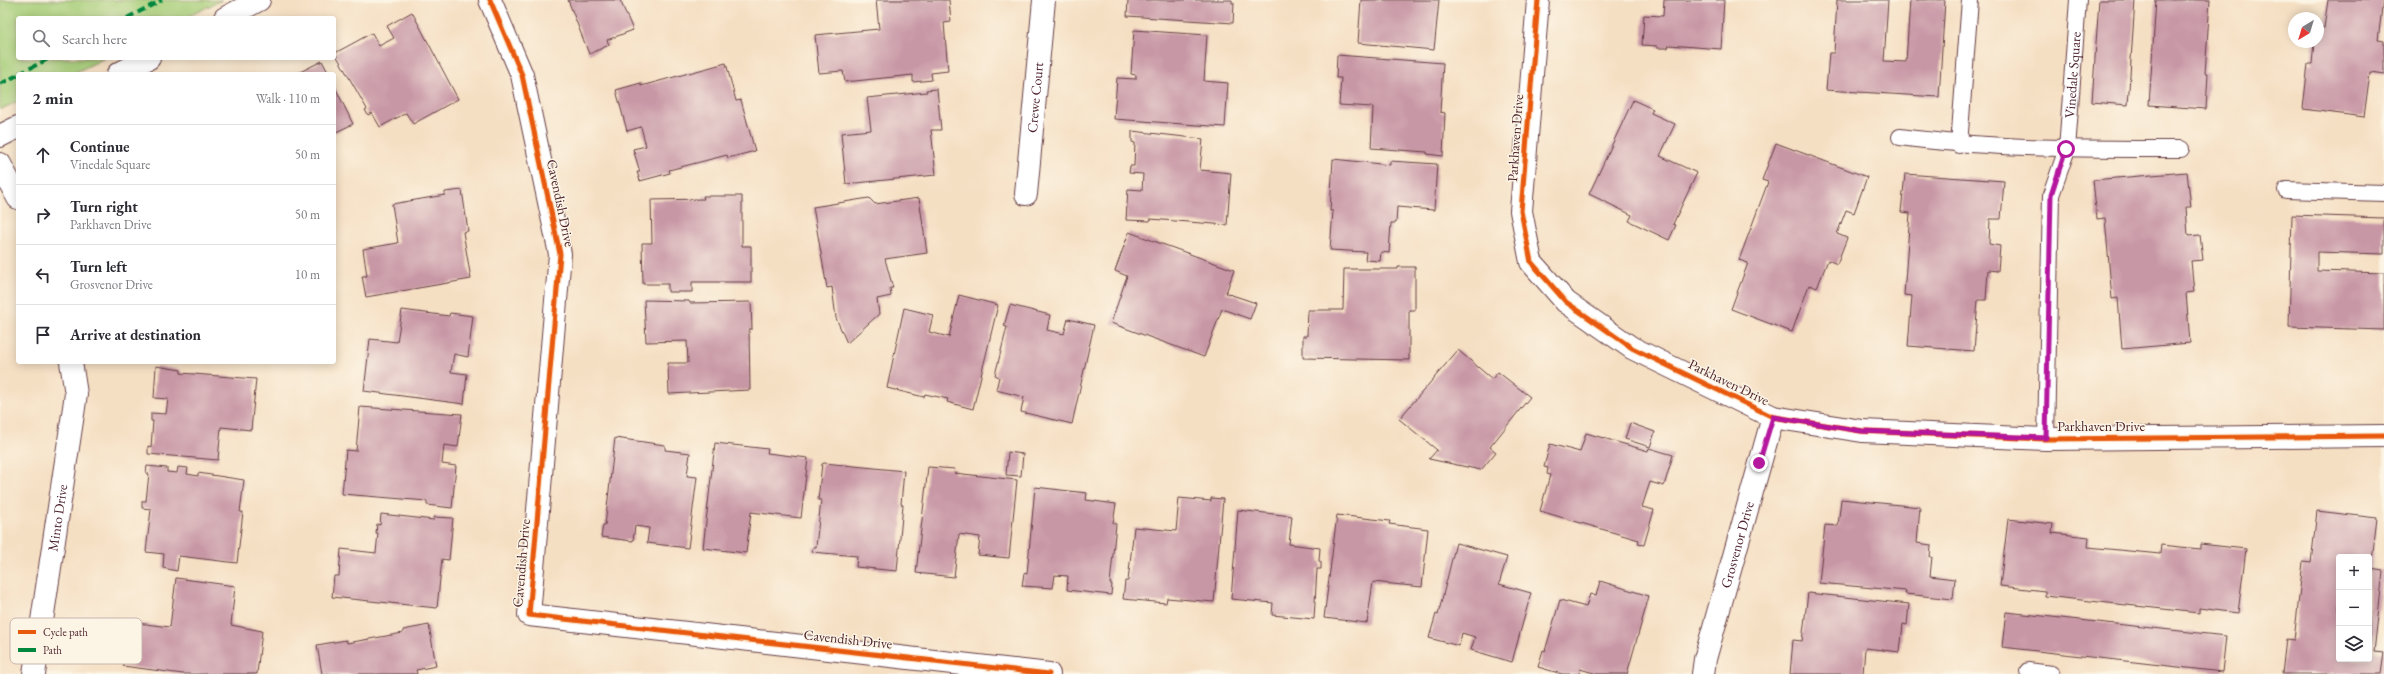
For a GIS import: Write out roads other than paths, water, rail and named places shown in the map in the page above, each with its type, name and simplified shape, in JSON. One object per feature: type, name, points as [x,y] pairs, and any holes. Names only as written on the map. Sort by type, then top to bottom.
[{"type":"street","points":[[229,16],[259,0]]},
{"type":"street","name":"Cavendish Drive","points":[[490,0],[522,75],[560,254],[529,615],[1049,674]]},
{"type":"street","name":"Crewe Court","points":[[1026,194],[1044,0]]},
{"type":"street","name":"Parkhaven Drive","points":[[1538,0],[1521,210],[1531,262],[1566,302],[1632,348],[1773,417],[1862,431],[2046,438],[2384,436]]},
{"type":"street","points":[[122,72],[145,60]]},
{"type":"street","points":[[0,136],[16,128]]},
{"type":"street","points":[[0,164],[16,194]]},
{"type":"street","name":"Minto Drive","points":[[42,618],[76,394],[71,364]]},
{"type":"street","name":"Grosvenor Drive","points":[[1703,674],[1707,652],[1773,417]]},
{"type":"street","name":"Minto Drive","points":[[34,674],[36,664]]},
{"type":"lane","points":[[1959,145],[1970,0]]},
{"type":"lane","name":"Vinedale Square","points":[[2046,438],[2051,195],[2066,149],[2078,0]]},
{"type":"lane","points":[[1900,137],[1959,145],[2066,149],[2181,149]]},
{"type":"lane","points":[[2286,190],[2384,192]]},
{"type":"lane","points":[[2028,671],[2051,674]]}]
